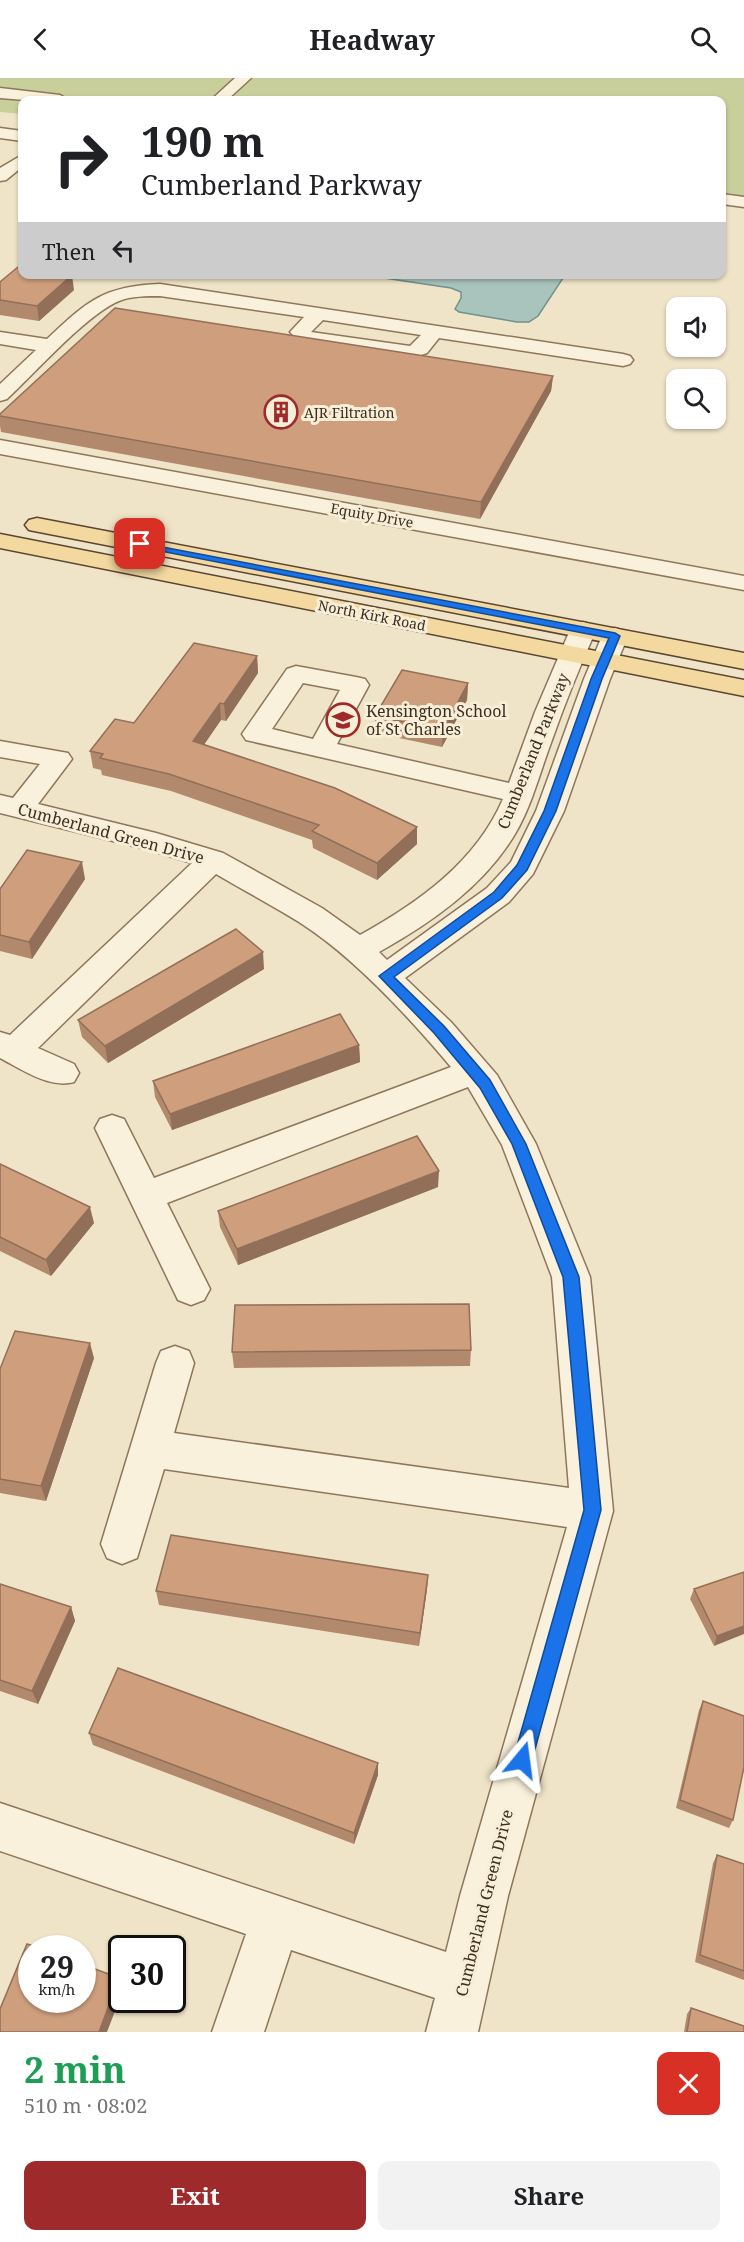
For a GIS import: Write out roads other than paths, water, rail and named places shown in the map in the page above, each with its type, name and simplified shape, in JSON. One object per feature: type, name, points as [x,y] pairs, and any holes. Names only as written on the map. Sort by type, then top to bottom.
[{"type":"main road","name":"North Kirk Road","points":[[6,530],[609,648],[744,661]]},
{"type":"main road","name":"North Kirk Road","points":[[609,648],[744,688]]},
{"type":"street","points":[[223,96],[244,78]]},
{"type":"street","points":[[0,93],[21,96]]},
{"type":"street","points":[[8,111],[18,104]]},
{"type":"street","points":[[0,133],[18,135]]},
{"type":"street","points":[[0,176],[18,163]]},
{"type":"street","points":[[726,200],[744,202]]},
{"type":"street","points":[[0,395],[99,302],[116,294],[134,290],[160,290],[318,314],[300,332],[306,337],[412,352],[420,349],[434,332],[623,360]]},
{"type":"street","points":[[0,338],[51,346]]},
{"type":"street","name":"Equity Drive","points":[[0,447],[744,583]]},
{"type":"street","name":"Cumberland Parkway","points":[[358,950],[400,928],[438,900],[471,870],[501,832],[519,794],[577,642]]},
{"type":"street","name":"Cumberland Parkway","points":[[386,976],[498,895],[523,867],[550,811],[609,648]]},
{"type":"street","points":[[321,748],[356,685],[296,675],[256,734],[519,794]]},
{"type":"street","points":[[0,749],[58,759],[10,806]]},
{"type":"street","name":"Cumberland Green Drive","points":[[10,806],[156,842],[213,860],[311,915],[358,950],[439,1030],[485,1084],[519,1144],[571,1277],[592,1510],[484,1896],[452,2032]]},
{"type":"street","points":[[62,1073],[7,1047],[213,860]]},
{"type":"street","points":[[145,1196],[475,1071]]},
{"type":"street","points":[[112,1128],[191,1289]]},
{"type":"street","points":[[122,1544],[175,1363]]},
{"type":"street","points":[[149,1448],[592,1510]]},
{"type":"street","points":[[0,1827],[463,1983]]},
{"type":"street","points":[[237,2032],[276,1920]]},
{"type":"water","points":[[391,279],[562,279],[538,316],[529,322],[459,312],[455,309],[461,298],[461,292],[451,288]]},
{"type":"place","name":"AJR Filtration","points":[[281,412]]},
{"type":"place","name":"Kensington School of St Charles","points":[[343,720]]}]
